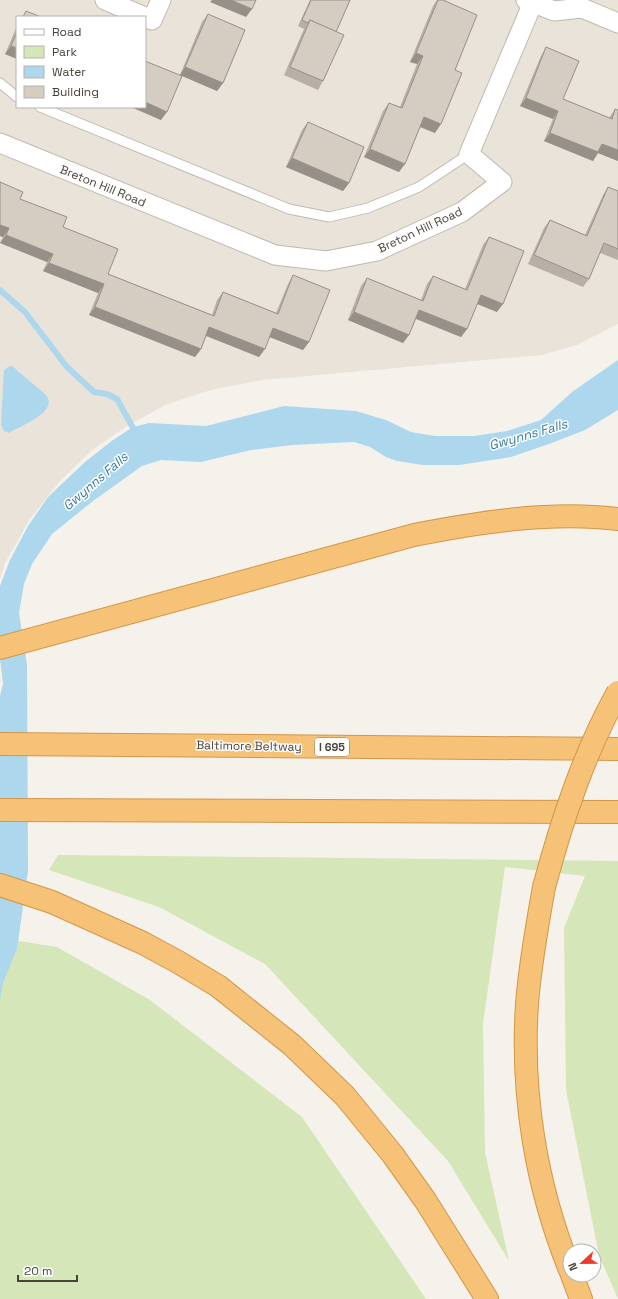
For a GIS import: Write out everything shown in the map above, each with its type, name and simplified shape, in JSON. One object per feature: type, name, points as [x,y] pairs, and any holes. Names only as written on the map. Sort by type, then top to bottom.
[{"type":"highway","points":[[0,648],[414,535],[471,524],[529,517],[601,517],[618,519]]},
{"type":"highway","points":[[562,1247],[550,1213],[535,1151],[526,1062],[527,1004],[534,946],[544,887],[571,797],[600,724],[618,692]]},
{"type":"highway","name":"Baltimore Beltway","points":[[0,744],[618,749]]},
{"type":"highway","points":[[0,810],[618,812]]},
{"type":"highway","points":[[0,885],[52,902],[143,943],[218,986],[265,1022],[313,1064],[345,1096],[393,1155],[425,1200],[487,1299]]},
{"type":"highway","points":[[575,1283],[582,1299]]},
{"type":"street","points":[[105,0],[143,16]]},
{"type":"street","points":[[146,17],[152,20],[161,0]]},
{"type":"street","points":[[469,154],[531,1],[554,11],[582,8],[618,23]]},
{"type":"street","name":"Breton Hill Road","points":[[0,144],[275,255],[326,261],[377,251],[391,245],[462,212],[502,182],[469,154]]},
{"type":"lane","points":[[0,82],[16,96]]},
{"type":"lane","points":[[42,108],[289,209],[329,217],[368,208],[419,187],[469,154]]},
{"type":"shaded area","points":[[0,0],[618,0],[618,324],[577,345],[542,355],[262,380],[214,389],[165,405],[124,428],[91,451],[59,482],[30,519],[5,563],[0,579]]},
{"type":"green space","points":[[58,855],[618,861],[618,1299],[602,1262],[602,1243],[597,1243],[566,1090],[564,928],[585,876],[505,867],[483,1024],[485,1152],[509,1261],[448,1161],[265,964],[159,907],[49,870]]},
{"type":"green space","points":[[0,938],[57,947],[150,1000],[302,1117],[426,1299],[0,1299]]},
{"type":"water","name":"Gwynns Falls","points":[[618,360],[618,410],[585,430],[511,457],[459,465],[423,465],[397,461],[386,457],[370,447],[354,442],[292,445],[251,450],[201,462],[161,460],[142,466],[93,501],[52,534],[32,564],[24,584],[19,613],[27,665],[28,871],[17,949],[3,983],[0,1000],[0,696],[3,683],[0,659],[0,586],[10,560],[28,526],[48,497],[85,462],[113,440],[133,427],[149,423],[206,426],[284,406],[356,411],[386,420],[411,432],[435,436],[474,436],[507,431],[541,420],[572,392]]},
{"type":"water","points":[[12,366],[45,394],[49,400],[48,406],[38,417],[9,433],[4,431],[1,425],[4,370]]},
{"type":"building","points":[[231,0],[256,0],[252,9]]},
{"type":"building","points":[[311,0],[350,0],[336,32],[310,20],[308,23],[302,20]]},
{"type":"building","points":[[438,0],[443,0],[477,15],[455,70],[462,73],[441,124],[424,117],[405,164],[370,149],[389,103],[402,108],[423,56],[416,53]]},
{"type":"building","points":[[26,11],[38,16],[24,16]]},
{"type":"building","points":[[208,14],[245,30],[223,83],[185,67]]},
{"type":"building","points":[[310,20],[344,35],[323,81],[290,67]]},
{"type":"building","points":[[16,34],[16,48],[11,46]]},
{"type":"building","points":[[546,47],[579,61],[563,99],[612,119],[615,109],[618,110],[618,150],[602,144],[598,152],[550,133],[558,111],[526,98]]},
{"type":"building","points":[[146,61],[182,76],[167,112],[146,102]]},
{"type":"building","points":[[308,122],[364,147],[349,183],[292,158]]},
{"type":"building","points":[[0,182],[23,192],[20,199],[67,217],[63,227],[118,249],[108,274],[214,316],[223,292],[278,314],[293,275],[330,290],[309,342],[273,328],[265,349],[209,327],[201,349],[95,307],[104,284],[49,263],[53,254],[6,235],[9,228],[0,225]]},
{"type":"building","points":[[608,187],[618,191],[618,249],[604,243],[589,279],[534,255],[550,220],[587,236]]},
{"type":"building","points":[[489,237],[524,251],[503,304],[481,295],[467,329],[419,310],[409,335],[354,312],[367,278],[423,301],[433,276],[467,290]]},
{"type":"waterway","points":[[0,290],[25,312],[67,367],[94,392],[107,394],[117,399],[137,435]]}]
